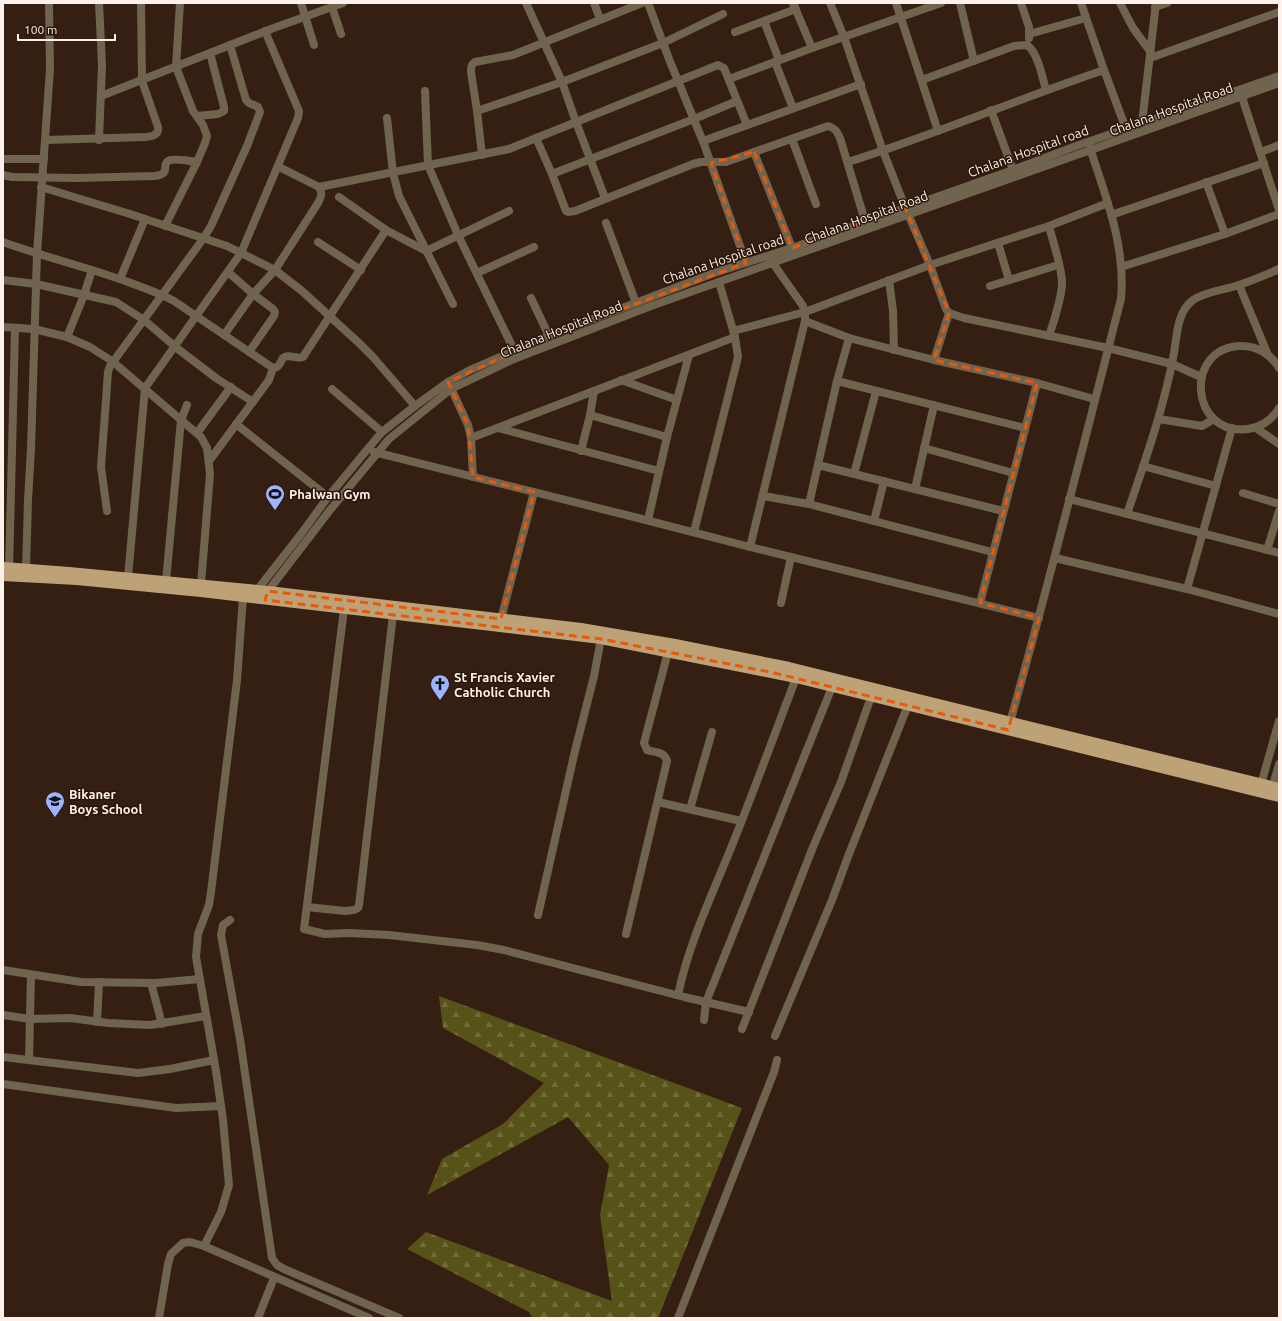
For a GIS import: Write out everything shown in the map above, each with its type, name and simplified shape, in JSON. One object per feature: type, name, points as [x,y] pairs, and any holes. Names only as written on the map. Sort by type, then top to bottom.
[{"type":"main road","points":[[6,571],[26,569],[201,584],[250,595]]},
{"type":"main road","points":[[6,571],[77,580],[267,596],[581,628],[759,661],[1009,726],[1275,791]]},
{"type":"main road","points":[[267,596],[344,609],[600,639],[796,678],[871,697],[1009,726]]},
{"type":"street","points":[[26,569],[28,500],[32,449],[36,254],[46,140],[50,69],[49,3]]},
{"type":"street","points":[[99,3],[102,96],[99,140]]},
{"type":"street","points":[[46,140],[146,138],[157,134],[158,127],[142,81],[141,3]]},
{"type":"street","points":[[165,226],[197,162],[207,136],[203,125],[193,111],[176,67],[180,3]]},
{"type":"street","points":[[301,3],[314,45]]},
{"type":"street","points":[[102,96],[265,31],[343,3]]},
{"type":"street","points":[[527,3],[562,82],[605,198]]},
{"type":"street","points":[[594,3],[600,19]]},
{"type":"street","points":[[482,155],[471,72],[472,64],[475,62],[512,55],[642,3]]},
{"type":"street","points":[[648,3],[703,141],[746,263]]},
{"type":"street","points":[[830,3],[844,36],[883,151],[948,313],[934,360]]},
{"type":"street","points":[[896,3],[938,131]]},
{"type":"street","points":[[729,79],[844,36],[942,3]]},
{"type":"street","points":[[960,3],[974,61]]},
{"type":"street","points":[[1021,3],[1030,34],[1027,45]]},
{"type":"street","points":[[1082,3],[1104,70],[1126,129]]},
{"type":"street","points":[[1120,3],[1133,28],[1150,55]]},
{"type":"street","points":[[1142,123],[1155,5],[1166,3]]},
{"type":"street","points":[[735,32],[764,21],[795,6],[812,48]]},
{"type":"street","points":[[332,7],[340,34]]},
{"type":"street","points":[[1150,55],[1279,12]]},
{"type":"street","points":[[477,111],[562,82],[663,43],[723,14]]},
{"type":"street","points":[[1030,34],[1086,18]]},
{"type":"street","points":[[764,21],[793,108]]},
{"type":"street","points":[[128,577],[145,388],[242,253],[298,118],[299,111],[265,31]]},
{"type":"street","points":[[107,511],[101,467],[108,372],[112,361],[204,239],[244,153],[260,112],[258,107],[246,100],[230,45]]},
{"type":"street","points":[[922,80],[1014,46],[1027,45],[1032,48],[1035,54],[1046,90]]},
{"type":"street","points":[[197,116],[218,114],[224,111],[210,53]]},
{"type":"street","points":[[319,187],[509,149],[718,65],[724,68],[747,125]]},
{"type":"street","points":[[848,162],[883,151],[1104,70]]},
{"type":"street","name":"Chalana Hospital road","points":[[250,595],[301,534],[328,497],[382,432],[415,406],[450,386],[470,370],[549,336],[714,273],[792,248],[865,221],[906,211],[1076,146],[1089,146],[1142,123],[1241,92],[1279,76]]},
{"type":"street","name":"Chalana Hospital Road","points":[[267,596],[330,510],[379,453],[389,439],[450,386],[521,356],[651,306],[773,262],[906,211],[1241,92],[1279,83]]},
{"type":"street","points":[[703,141],[861,84]]},
{"type":"street","points":[[425,91],[428,165],[476,273],[514,350]]},
{"type":"street","points":[[1241,92],[1279,210]]},
{"type":"street","points":[[552,174],[737,101]]},
{"type":"street","points":[[992,110],[1013,170]]},
{"type":"street","points":[[387,118],[393,173],[399,196],[453,304]]},
{"type":"street","points":[[536,138],[566,211],[568,212],[575,211],[693,164],[701,162],[726,162],[821,128],[828,126],[834,127],[840,138],[848,162],[865,221]]},
{"type":"street","points":[[792,139],[816,204]]},
{"type":"street","points":[[1260,152],[1279,145]]},
{"type":"street","points":[[1009,726],[1055,558],[1120,299],[1122,282],[1121,267],[1115,228],[1089,146]]},
{"type":"street","points":[[754,152],[792,248]]},
{"type":"street","points":[[3,159],[44,159]]},
{"type":"street","points":[[3,175],[12,177],[78,178],[154,176],[164,173],[168,160],[172,159],[197,162]]},
{"type":"street","points":[[1111,215],[1264,163]]},
{"type":"street","points":[[224,335],[253,294],[275,270],[318,203],[322,191],[319,187],[279,166]]},
{"type":"street","points":[[1206,182],[1225,234]]},
{"type":"street","points":[[41,187],[227,246],[275,270],[330,316],[373,357],[415,406]]},
{"type":"street","points":[[339,197],[386,230],[426,251]]},
{"type":"street","points":[[471,438],[689,355],[734,334],[805,312],[930,265],[1049,226],[1108,203]]},
{"type":"street","points":[[426,251],[458,234],[509,211]]},
{"type":"street","points":[[1121,267],[1225,234],[1279,214]]},
{"type":"street","points":[[120,279],[145,219]]},
{"type":"street","points":[[606,223],[636,303]]},
{"type":"street","points":[[1049,226],[1062,284],[1060,298],[1049,336]]},
{"type":"street","points":[[209,462],[269,380],[273,368],[277,367],[283,358],[287,356],[300,358],[303,356],[386,230]]},
{"type":"street","points":[[3,242],[36,254],[92,270],[163,294],[273,368]]},
{"type":"street","points":[[318,242],[360,270]]},
{"type":"street","points":[[998,242],[1009,280]]},
{"type":"street","points":[[476,273],[534,247]]},
{"type":"street","points":[[750,547],[805,321],[803,306],[767,255]]},
{"type":"street","points":[[990,286],[1058,265]]},
{"type":"street","points":[[1127,514],[1159,419],[1172,364],[1179,320],[1185,309],[1192,301],[1201,296],[1239,285],[1279,269]]},
{"type":"street","points":[[67,337],[84,295],[92,270]]},
{"type":"street","points":[[228,272],[275,312],[274,316],[249,352]]},
{"type":"street","points":[[3,280],[36,284],[116,302],[144,320],[216,378],[252,402]]},
{"type":"street","points":[[889,280],[893,311],[894,350]]},
{"type":"street","points":[[694,532],[737,364],[738,350],[719,282]]},
{"type":"street","points":[[1239,285],[1269,355],[1279,368]]},
{"type":"street","points":[[531,298],[549,336]]},
{"type":"street","points":[[948,313],[964,318],[1108,348],[1172,364],[1201,377]]},
{"type":"street","points":[[805,321],[849,338],[934,360],[1037,383],[1094,399]]},
{"type":"street","points":[[3,327],[34,329],[67,337],[90,347],[112,361],[201,437],[207,448],[210,488],[201,584]]},
{"type":"street","points":[[6,571],[14,328]]},
{"type":"street","points":[[809,504],[837,381],[849,338]]},
{"type":"street","points":[[1269,355],[1251,347],[1232,347],[1220,352],[1206,365],[1201,377],[1200,390],[1203,403],[1214,419],[1225,426],[1232,428],[1245,430],[1256,428],[1269,420],[1279,408]]},
{"type":"street","points":[[648,520],[667,437],[689,355]]},
{"type":"street","points":[[621,380],[677,400]]},
{"type":"street","points":[[837,381],[1025,428]]},
{"type":"street","points":[[980,603],[1037,383]]},
{"type":"street","points":[[450,386],[468,425],[471,438],[473,477]]},
{"type":"street","points":[[197,433],[231,387]]},
{"type":"street","points":[[332,389],[382,432]]},
{"type":"street","points":[[581,451],[594,391]]},
{"type":"street","points":[[854,474],[876,391]]},
{"type":"street","points":[[166,581],[181,420],[186,404]]},
{"type":"street","points":[[915,489],[934,405]]},
{"type":"street","points":[[590,415],[667,437]]},
{"type":"street","points":[[1159,419],[1202,426],[1214,419]]},
{"type":"street","points":[[236,424],[328,497]]},
{"type":"street","points":[[498,428],[659,471]]},
{"type":"street","points":[[1188,589],[1232,428]]},
{"type":"street","points":[[1256,428],[1279,444]]},
{"type":"street","points":[[924,448],[1013,473]]},
{"type":"street","points":[[366,451],[1039,618]]},
{"type":"street","points":[[818,465],[1003,511]]},
{"type":"street","points":[[1143,466],[1216,486]]},
{"type":"street","points":[[874,521],[884,481]]},
{"type":"street","points":[[502,619],[534,492]]},
{"type":"street","points":[[1243,493],[1279,504]]},
{"type":"street","points":[[763,496],[809,504],[992,552]]},
{"type":"street","points":[[1069,499],[1279,553]]},
{"type":"street","points":[[1267,550],[1279,511]]},
{"type":"street","points":[[781,603],[791,557]]},
{"type":"street","points":[[1055,558],[1188,589],[1279,614]]},
{"type":"street","points":[[204,1246],[221,1212],[228,1185],[221,1106],[196,947],[198,934],[209,905],[212,887],[237,680],[250,595]]},
{"type":"street","points":[[344,609],[304,929],[325,934],[349,933],[389,935],[477,945],[517,953],[749,1012]]},
{"type":"street","points":[[307,907],[351,911],[358,908],[359,905],[393,615]]},
{"type":"street","points":[[538,915],[572,761],[594,676],[600,639]]},
{"type":"street","points":[[626,934],[667,761],[663,754],[647,750],[644,743],[668,652]]},
{"type":"street","points":[[678,995],[693,941],[742,821],[796,678]]},
{"type":"street","points":[[704,1020],[706,1002],[832,687]]},
{"type":"street","points":[[742,1029],[813,846],[841,782],[871,697]]},
{"type":"street","points":[[775,1036],[832,900],[908,705]]},
{"type":"street","points":[[1260,788],[1279,721]]},
{"type":"street","points":[[690,809],[712,732]]},
{"type":"street","points":[[1275,791],[1279,764]]},
{"type":"street","points":[[658,802],[742,821]]},
{"type":"street","points":[[230,920],[223,925],[221,935],[240,1039],[272,1258],[277,1265],[284,1269],[399,1318]]},
{"type":"street","points":[[3,970],[81,982],[151,983],[200,979]]},
{"type":"street","points":[[29,1060],[31,975]]},
{"type":"street","points":[[97,1022],[99,982]]},
{"type":"street","points":[[151,983],[162,1024]]},
{"type":"street","points":[[3,1015],[30,1019],[70,1018],[119,1024],[162,1024],[206,1016]]},
{"type":"street","points":[[3,1057],[138,1073],[214,1060]]},
{"type":"street","points":[[678,1318],[771,1079],[777,1060]]},
{"type":"street","points":[[3,1084],[176,1108],[221,1106]]},
{"type":"street","points":[[159,1318],[171,1254],[183,1243],[190,1242],[204,1246],[274,1278],[369,1318]]},
{"type":"street","points":[[258,1318],[274,1278]]},
{"type":"highlighted area","points":[[754,152],[792,248],[905,207],[949,313],[934,360],[1037,383],[980,603],[1039,618],[1008,730],[770,672],[601,639],[265,600],[268,591],[501,619],[534,492],[473,477],[468,425],[448,382],[549,336],[746,263],[711,163]]},
{"type":"green space","points":[[439,996],[742,1108],[658,1318],[532,1318],[529,1312],[407,1249],[426,1232],[612,1301],[600,1215],[609,1165],[568,1117],[427,1195],[442,1159],[503,1124],[544,1083],[443,1028]]},
{"type":"place","name":"Phalwan Gym","points":[[275,511]]},
{"type":"place","name":"St Francis Xavier Catholic Church","points":[[440,701]]},
{"type":"place","name":"Bikaner Boys School","points":[[55,818]]}]
